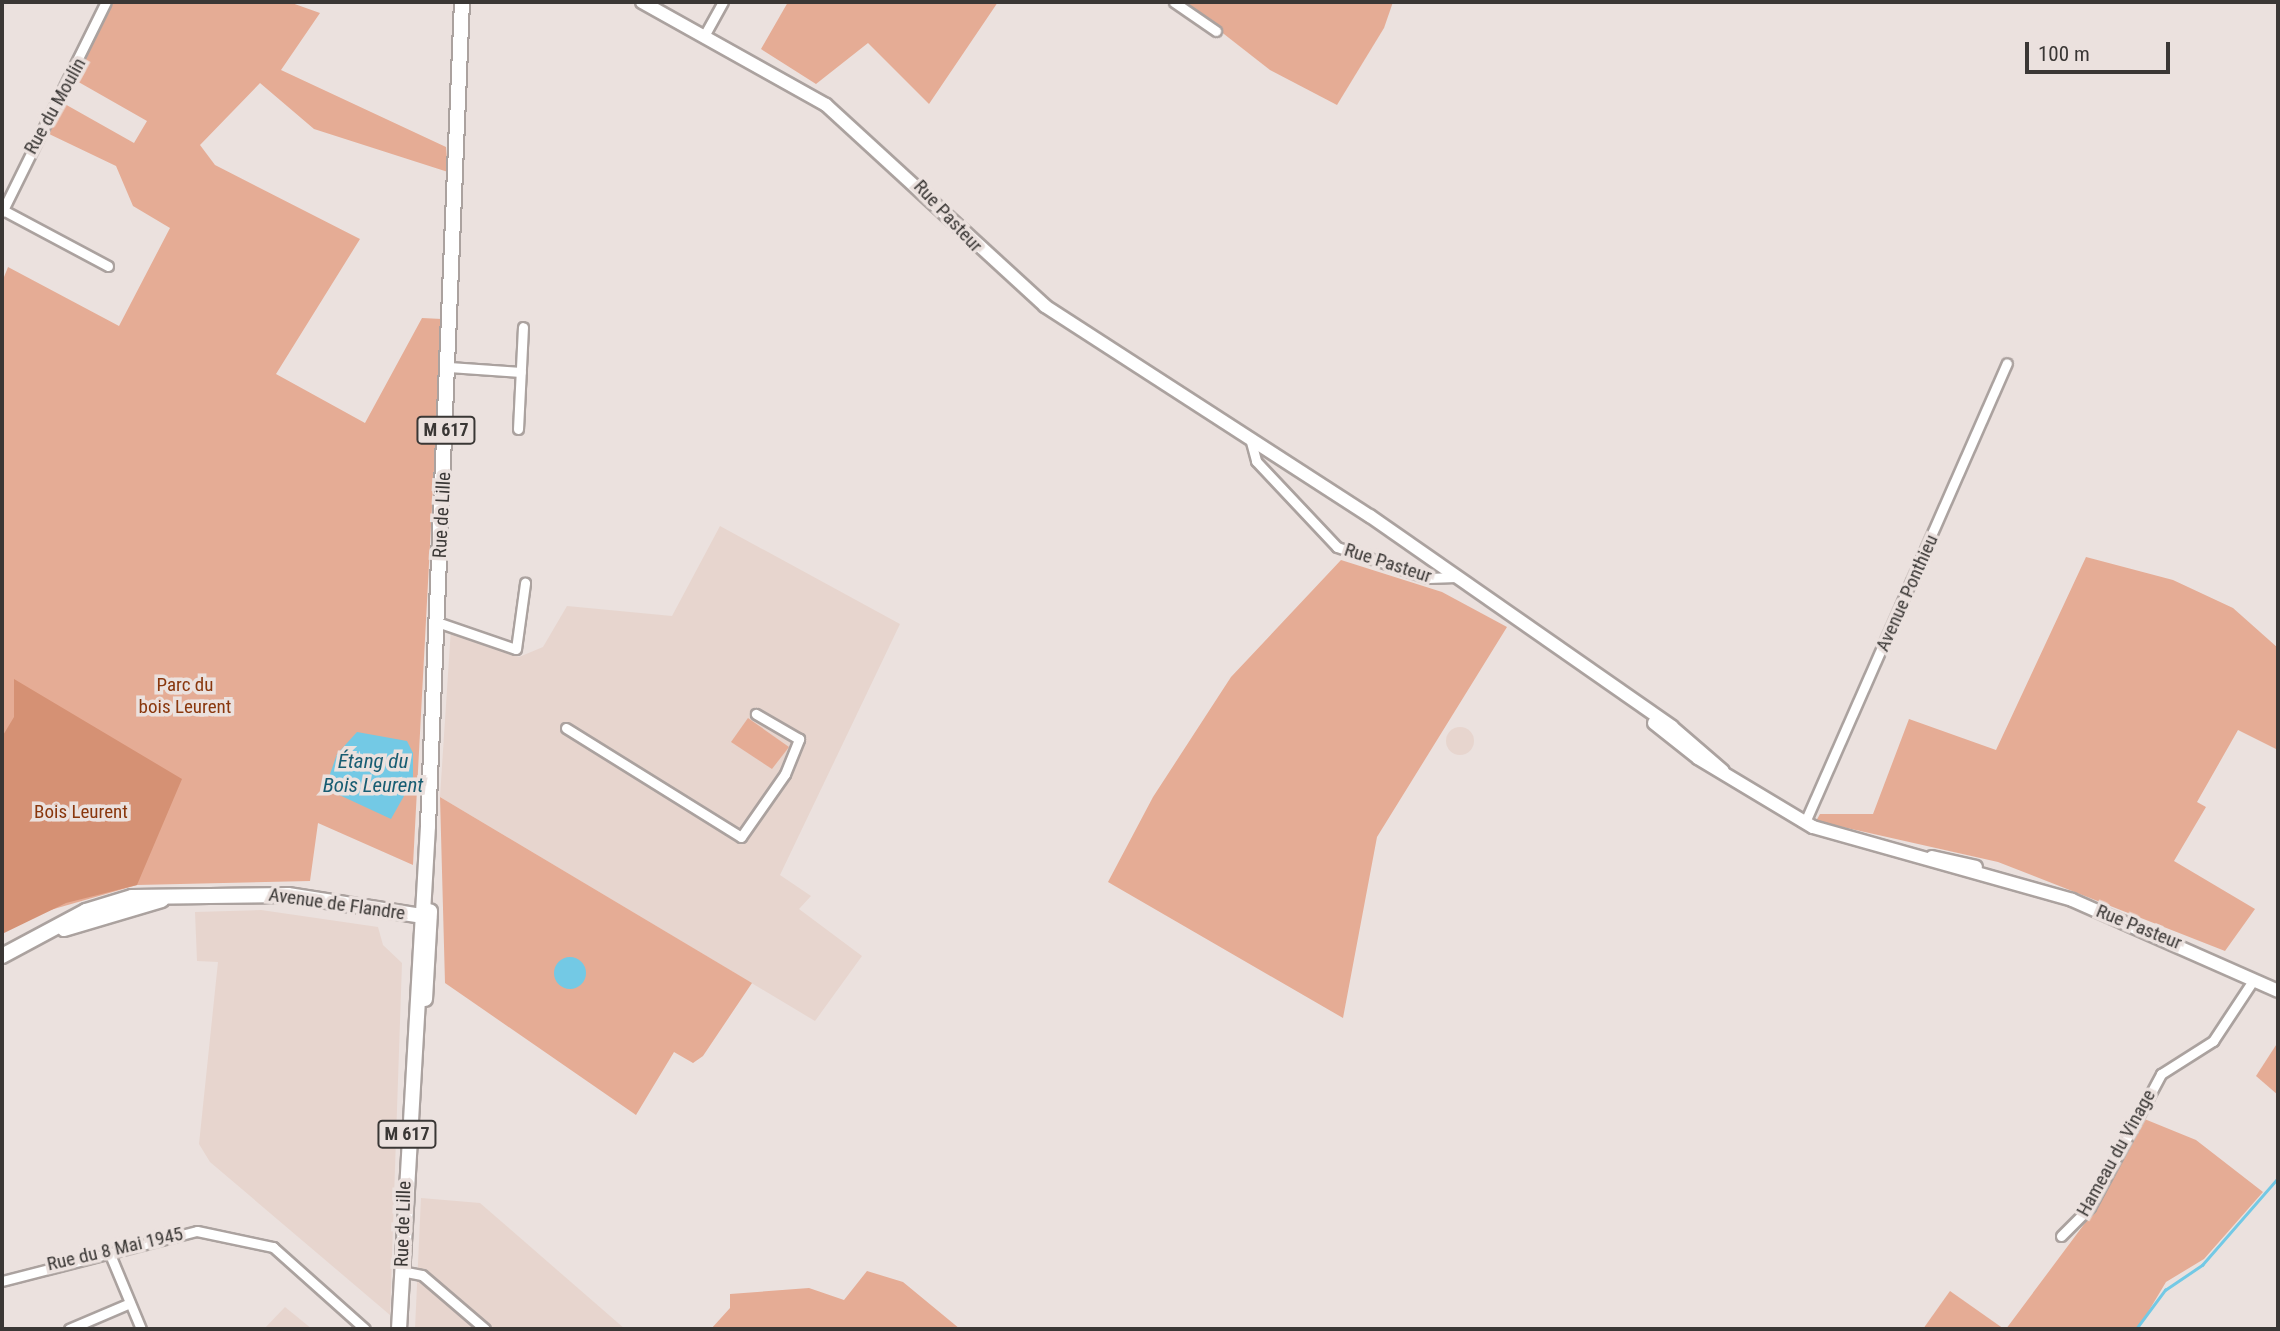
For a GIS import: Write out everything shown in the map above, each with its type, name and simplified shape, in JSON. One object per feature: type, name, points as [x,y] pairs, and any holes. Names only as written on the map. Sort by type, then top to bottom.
[{"type":"main road","name":"Rue de Lille","points":[[399,1329],[405,1271],[425,917],[463,79],[462,2]]},
{"type":"main road","name":"Rue de Lille","points":[[463,79],[472,2]]},
{"type":"main road","name":"Rue Pasteur","points":[[642,2],[826,105],[917,182],[1016,284],[1456,577],[1620,693],[1673,739],[1805,822],[1894,853],[1947,859],[2143,927],[2278,991]]},
{"type":"main road","name":"Avenue de Flandre","points":[[2,956],[40,937],[203,894],[307,896],[425,917]]},
{"type":"main road","name":"Rue de Lille","points":[[405,1271],[406,1329]]},
{"type":"street","name":"Rue du Moulin","points":[[106,2],[2,211],[108,267]]},
{"type":"street","points":[[704,36],[723,2]]},
{"type":"street","points":[[1174,2],[1216,31]]},
{"type":"street","points":[[518,429],[523,327]]},
{"type":"street","name":"Avenue Ponthieu","points":[[1805,822],[2007,363]]},
{"type":"street","points":[[449,368],[521,372]]},
{"type":"street","name":"Rue Pasteur","points":[[1250,438],[1256,461],[1337,547],[1428,578],[1456,577]]},
{"type":"street","points":[[437,622],[516,649],[525,583]]},
{"type":"street","points":[[566,728],[741,837],[785,774],[799,739],[756,714]]},
{"type":"street","name":"Hameau du Vinage","points":[[2061,1236],[2090,1207],[2161,1074],[2218,1036],[2254,979]]},
{"type":"street","name":"Rue du 8 Mai 1945","points":[[2,1281],[190,1230],[266,1244],[365,1329]]},
{"type":"street","points":[[109,1252],[141,1329]]},
{"type":"street","points":[[405,1271],[485,1329]]},
{"type":"street","points":[[69,1329],[130,1303]]},
{"type":"shaded area","points":[[720,526],[900,624],[780,875],[811,896],[799,909],[862,956],[815,1021],[440,797],[451,628],[519,657],[543,647],[567,606],[672,616]]},
{"type":"shaded area","points":[[1460,727],[1470,731],[1474,741],[1470,751],[1460,755],[1450,751],[1446,741],[1450,731]]},
{"type":"shaded area","points":[[261,910],[378,927],[383,945],[402,963],[390,1315],[210,1162],[199,1144],[218,962],[197,961],[195,912]]},
{"type":"shaded area","points":[[421,1198],[480,1203],[625,1329],[415,1329]]},
{"type":"shaded area","points":[[285,1307],[301,1320],[312,1329],[264,1329]]},
{"type":"green space","name":"Parc du bois Leurent","points":[[111,2],[289,2],[320,13],[281,70],[446,147],[448,172],[314,129],[260,83],[200,145],[215,165],[360,239],[276,374],[365,423],[422,318],[442,319],[413,865],[318,823],[310,881],[137,885],[2,924],[2,282],[8,267],[119,326],[170,228],[133,206],[116,166],[47,133],[63,103],[134,143],[147,121],[75,80]]},
{"type":"green space","points":[[788,2],[998,2],[929,104],[868,43],[816,84],[761,49]]},
{"type":"green space","points":[[1183,2],[1393,2],[1384,28],[1337,105],[1270,70]]},
{"type":"green space","points":[[2086,557],[2173,580],[2233,608],[2278,648],[2278,750],[2238,730],[2197,802],[2206,807],[2174,861],[2255,909],[2225,951],[1998,862],[1816,821],[1820,814],[1873,814],[1909,719],[1996,750]]},
{"type":"green space","points":[[1341,560],[1442,592],[1507,627],[1377,837],[1343,1018],[1108,882],[1153,797],[1231,677]]},
{"type":"green space","name":"Bois Leurent","points":[[14,679],[182,779],[137,885],[66,903],[2,934],[2,737],[14,717]]},
{"type":"green space","points":[[748,718],[789,747],[772,769],[731,742]]},
{"type":"green space","points":[[440,797],[752,983],[703,1056],[693,1063],[674,1052],[636,1115],[445,983]]},
{"type":"green space","points":[[2278,1042],[2278,1095],[2256,1076]]},
{"type":"green space","points":[[2142,1118],[2196,1140],[2263,1192],[2204,1259],[2166,1282],[2138,1329],[2006,1329],[2085,1223]]},
{"type":"green space","points":[[867,1271],[903,1282],[960,1329],[711,1329],[730,1308],[730,1294],[809,1288],[844,1300]]},
{"type":"green space","points":[[1950,1291],[2004,1329],[1923,1329]]},
{"type":"water","name":"Étang du Bois Leurent","points":[[357,732],[407,741],[413,753],[413,780],[391,819],[335,793],[329,777],[337,754]]},
{"type":"water","points":[[570,957],[581,962],[586,973],[581,984],[570,989],[559,984],[554,973],[559,962]]},
{"type":"waterway","points":[[2136,1329],[2165,1290],[2202,1265],[2278,1178]]}]
